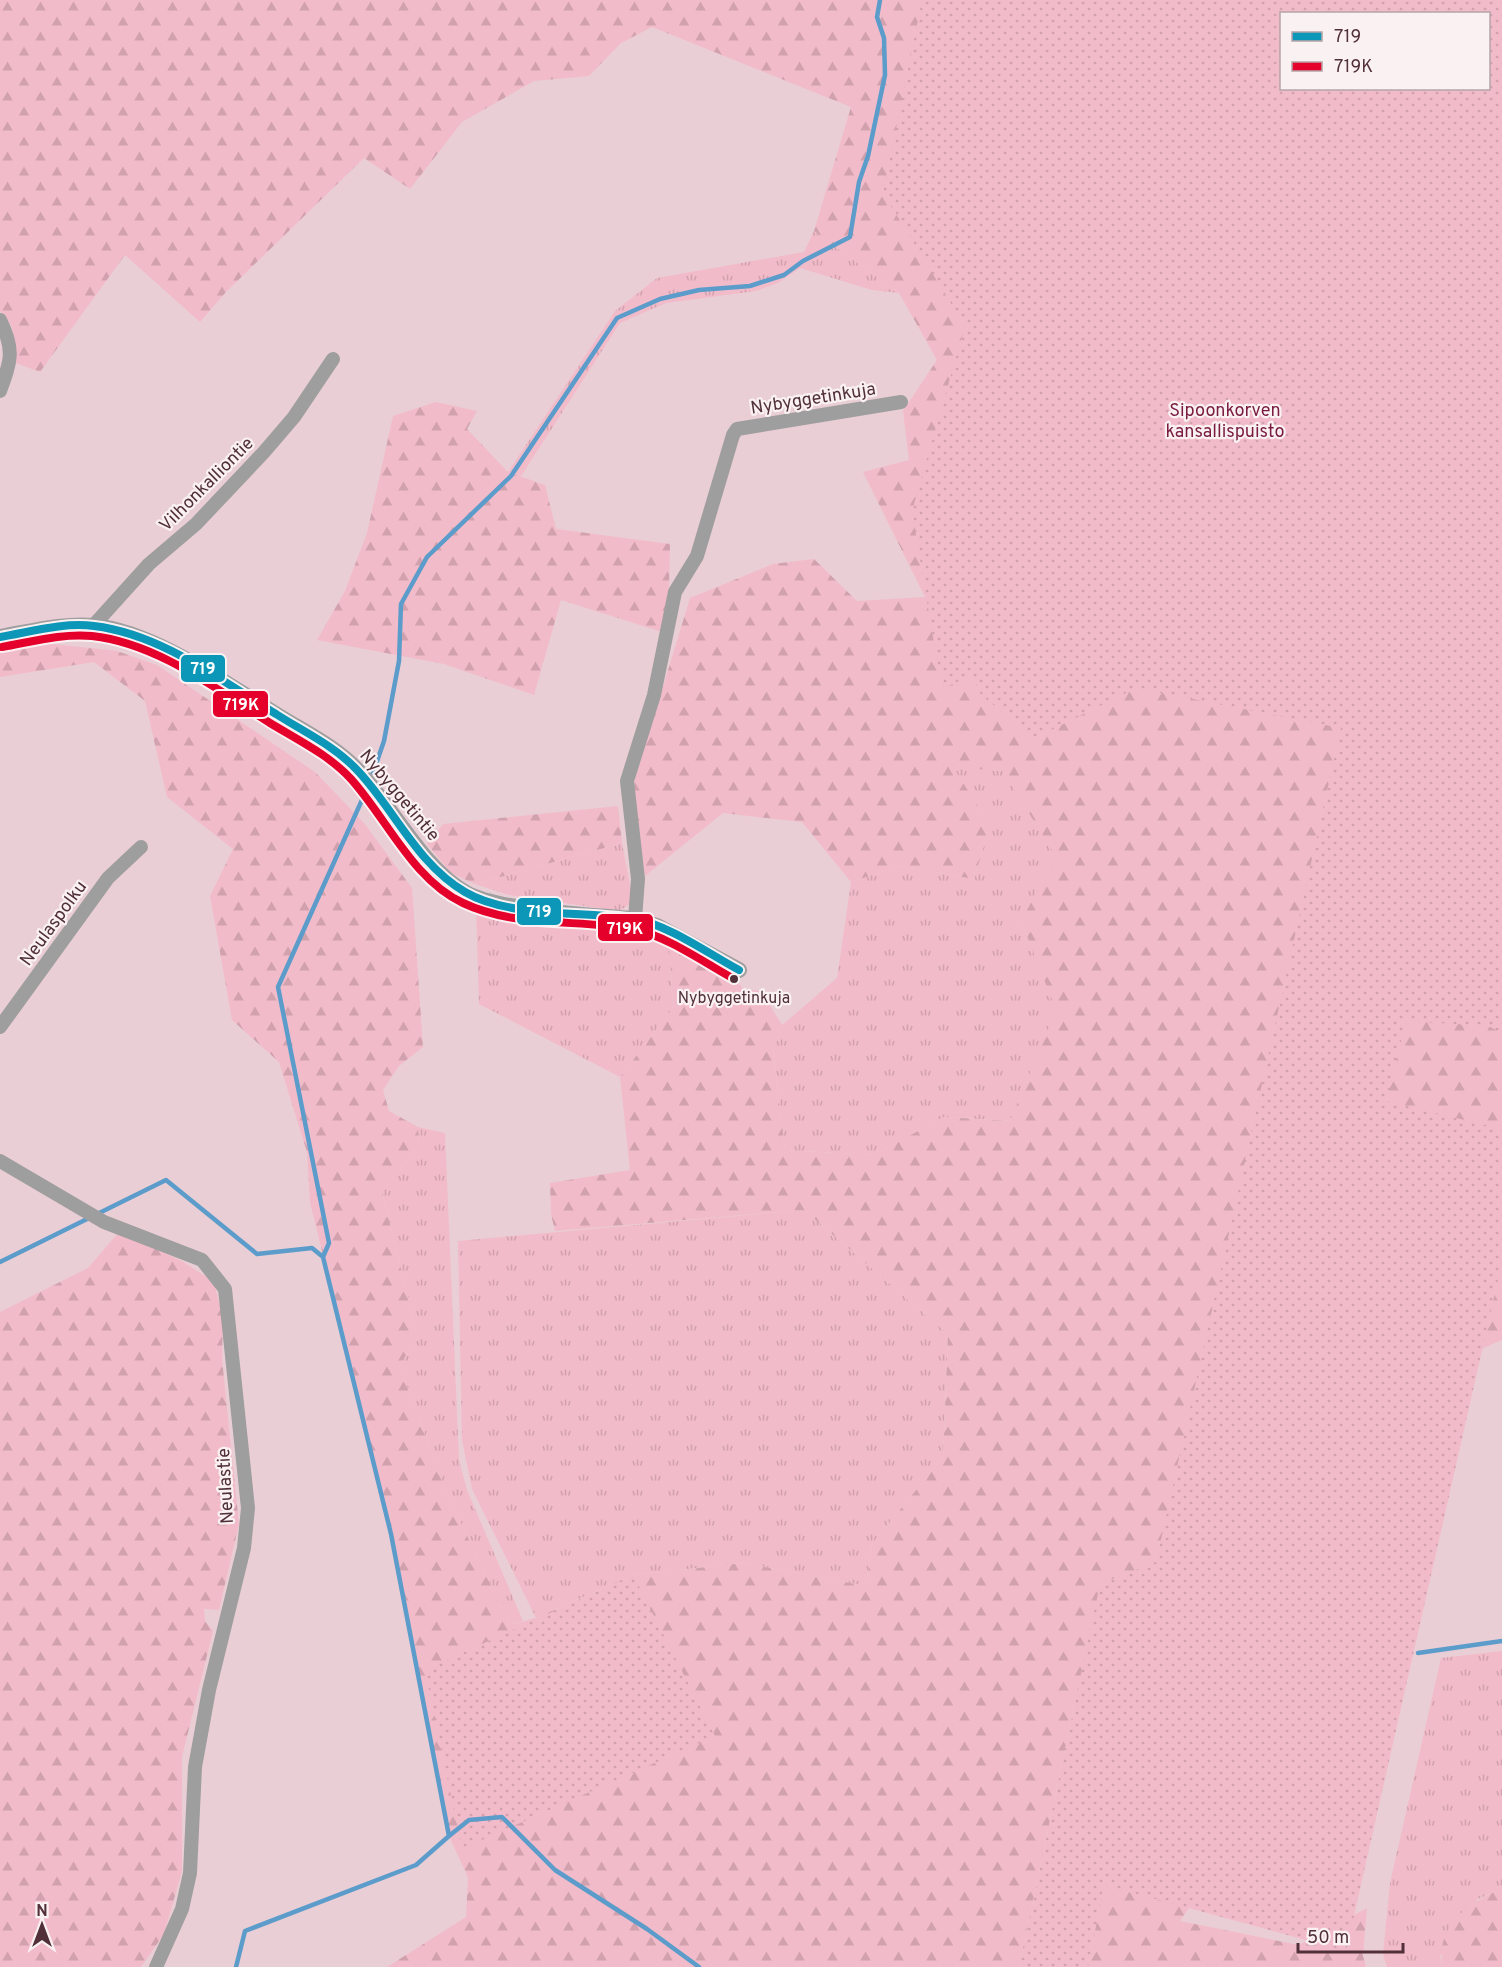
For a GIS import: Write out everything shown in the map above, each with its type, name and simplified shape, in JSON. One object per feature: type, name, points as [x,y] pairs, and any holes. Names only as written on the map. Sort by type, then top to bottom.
[{"type":"street","points":[[0,320],[10,340],[11,362],[0,391]]},
{"type":"street","name":"Vilhonkalliontie","points":[[93,626],[149,564],[196,524],[264,452],[294,417],[333,359]]},
{"type":"street","name":"Nybyggetinkuja","points":[[635,919],[638,879],[627,781],[654,695],[675,592],[698,556],[733,435],[737,429],[901,402]]},
{"type":"street","name":"Nybyggetintie","points":[[0,637],[46,629],[93,626],[141,639],[201,669],[348,760],[374,789],[444,880],[467,894],[493,903],[635,919],[657,926],[739,970]]},
{"type":"street","name":"Neulaspolku","points":[[0,1027],[108,878],[141,847]]},
{"type":"street","name":"Neulastie","points":[[0,1161],[102,1221],[202,1260],[225,1289],[248,1508],[244,1548],[209,1690],[195,1767],[190,1873],[182,1910],[156,1967]]},
{"type":"green space","points":[[0,0],[1502,0],[1502,1340],[1468,1355],[1074,1707],[1019,1967],[387,1967],[466,1917],[468,1877],[449,1836],[391,1534],[310,1202],[307,1152],[279,1062],[232,1020],[210,896],[233,849],[167,797],[145,701],[94,662],[0,677],[0,649],[44,643],[117,651],[157,665],[315,772],[364,823],[412,888],[423,1047],[399,1066],[383,1090],[389,1111],[418,1127],[419,1147],[382,1191],[418,1339],[399,1365],[447,1494],[510,1625],[536,1618],[633,1575],[744,1563],[866,1586],[872,1544],[943,1457],[948,1334],[804,1210],[555,1231],[551,1214],[550,1183],[630,1170],[620,1077],[673,1008],[669,942],[724,969],[744,989],[761,991],[782,1025],[773,1051],[785,1150],[874,1155],[944,1117],[1010,1121],[1056,1010],[1021,921],[1056,857],[1003,771],[953,767],[990,825],[974,879],[899,866],[851,882],[802,822],[723,813],[645,876],[633,796],[635,779],[690,598],[773,564],[814,559],[857,601],[925,597],[863,472],[909,460],[903,411],[937,360],[899,293],[814,231],[851,107],[652,27],[621,43],[589,76],[534,81],[462,122],[410,189],[364,158],[226,292],[200,322],[125,255],[40,372],[16,363],[12,327],[0,311]]},
{"type":"green space","name":"Sipoonkorven kansallispuisto","points":[[922,0],[1502,0],[1502,1033],[1488,1026],[1406,1021],[1386,1101],[1502,1129],[1502,1262],[1346,1951],[1104,1885],[1088,1967],[1019,1967],[1100,1584],[1156,1562],[1341,728],[1136,688],[1035,738],[981,695],[972,675],[944,688],[937,661],[912,511],[965,326],[883,193]]},
{"type":"green space","points":[[814,231],[899,293],[872,290],[800,268],[778,283],[756,291],[666,303],[620,323],[521,476],[508,472],[615,311],[657,278],[804,252]]},
{"type":"green space","points":[[436,402],[477,411],[467,429],[508,472],[545,485],[556,529],[670,544],[669,588],[662,632],[561,600],[534,695],[444,664],[317,640],[345,591],[367,533],[393,416]]},
{"type":"green space","points":[[952,766],[1003,771],[1057,857],[1021,921],[1057,1010],[1010,1121],[944,1117],[874,1155],[785,1150],[773,1051],[782,1025],[837,978],[851,882],[899,866],[974,879],[990,825]]},
{"type":"green space","points":[[618,806],[622,843],[475,884],[451,873],[427,844],[443,824]]},
{"type":"green space","points":[[622,843],[631,890],[630,904],[619,911],[509,895],[475,884]]},
{"type":"green space","points":[[476,904],[628,925],[669,942],[673,1008],[620,1077],[479,1004]]},
{"type":"green space","points":[[418,1127],[445,1133],[459,1460],[467,1490],[523,1621],[510,1625],[447,1494],[399,1365],[418,1339],[382,1191],[419,1147]]},
{"type":"green space","points":[[804,1210],[948,1334],[943,1457],[872,1544],[866,1586],[744,1563],[633,1575],[536,1618],[472,1489],[462,1440],[458,1241]]},
{"type":"green space","points":[[119,1232],[182,1261],[214,1282],[223,1318],[222,1359],[239,1524],[219,1610],[204,1609],[205,1621],[213,1631],[182,1757],[182,1871],[164,1934],[141,1967],[0,1967],[0,1312],[88,1268]]},
{"type":"green space","points":[[633,1575],[715,1736],[462,1849],[425,1670]]},
{"type":"green space","points":[[1502,1651],[1502,1889],[1478,1899],[1440,1956],[1443,1967],[1387,1967],[1383,1954],[1390,1883],[1441,1658]]},
{"type":"green space","points":[[1103,1885],[1202,1889],[1180,1921],[1299,1945],[1367,1908],[1363,1956],[1366,1967],[1088,1967]]},
{"type":"green space","points":[[1502,1889],[1502,1967],[1443,1967],[1444,1940],[1449,1928],[1466,1909]]},
{"type":"waterway","points":[[373,773],[384,741],[399,661],[401,604],[427,557],[511,476],[617,318],[660,299],[699,290],[750,286],[784,275],[803,261],[850,237],[859,182],[868,156],[885,75],[884,38],[877,17],[880,0]]},
{"type":"waterway","points":[[236,1967],[245,1931],[416,1865],[449,1836],[391,1534],[323,1257],[329,1243],[278,987],[366,791]]},
{"type":"waterway","points":[[0,1262],[166,1180],[257,1254],[312,1248],[323,1257]]},
{"type":"waterway","points":[[1418,1653],[1502,1641]]},
{"type":"waterway","points":[[449,1836],[469,1820],[502,1817],[555,1870],[647,1929],[699,1967]]},
{"type":"transit line","name":"719","points":[[0,637],[47,628],[82,625],[119,631],[166,648],[319,740],[349,762],[371,786],[433,867],[465,892],[483,900],[525,910],[647,922],[688,940],[739,970]]},
{"type":"transit line","name":"719K","points":[[2,647],[81,635],[116,640],[163,658],[207,682],[313,748],[342,770],[364,795],[415,864],[445,893],[483,911],[504,916],[525,920],[612,926],[645,932],[671,943],[734,979]]},
{"type":"place","name":"Nybyggetinkuja","points":[[734,979]]}]
